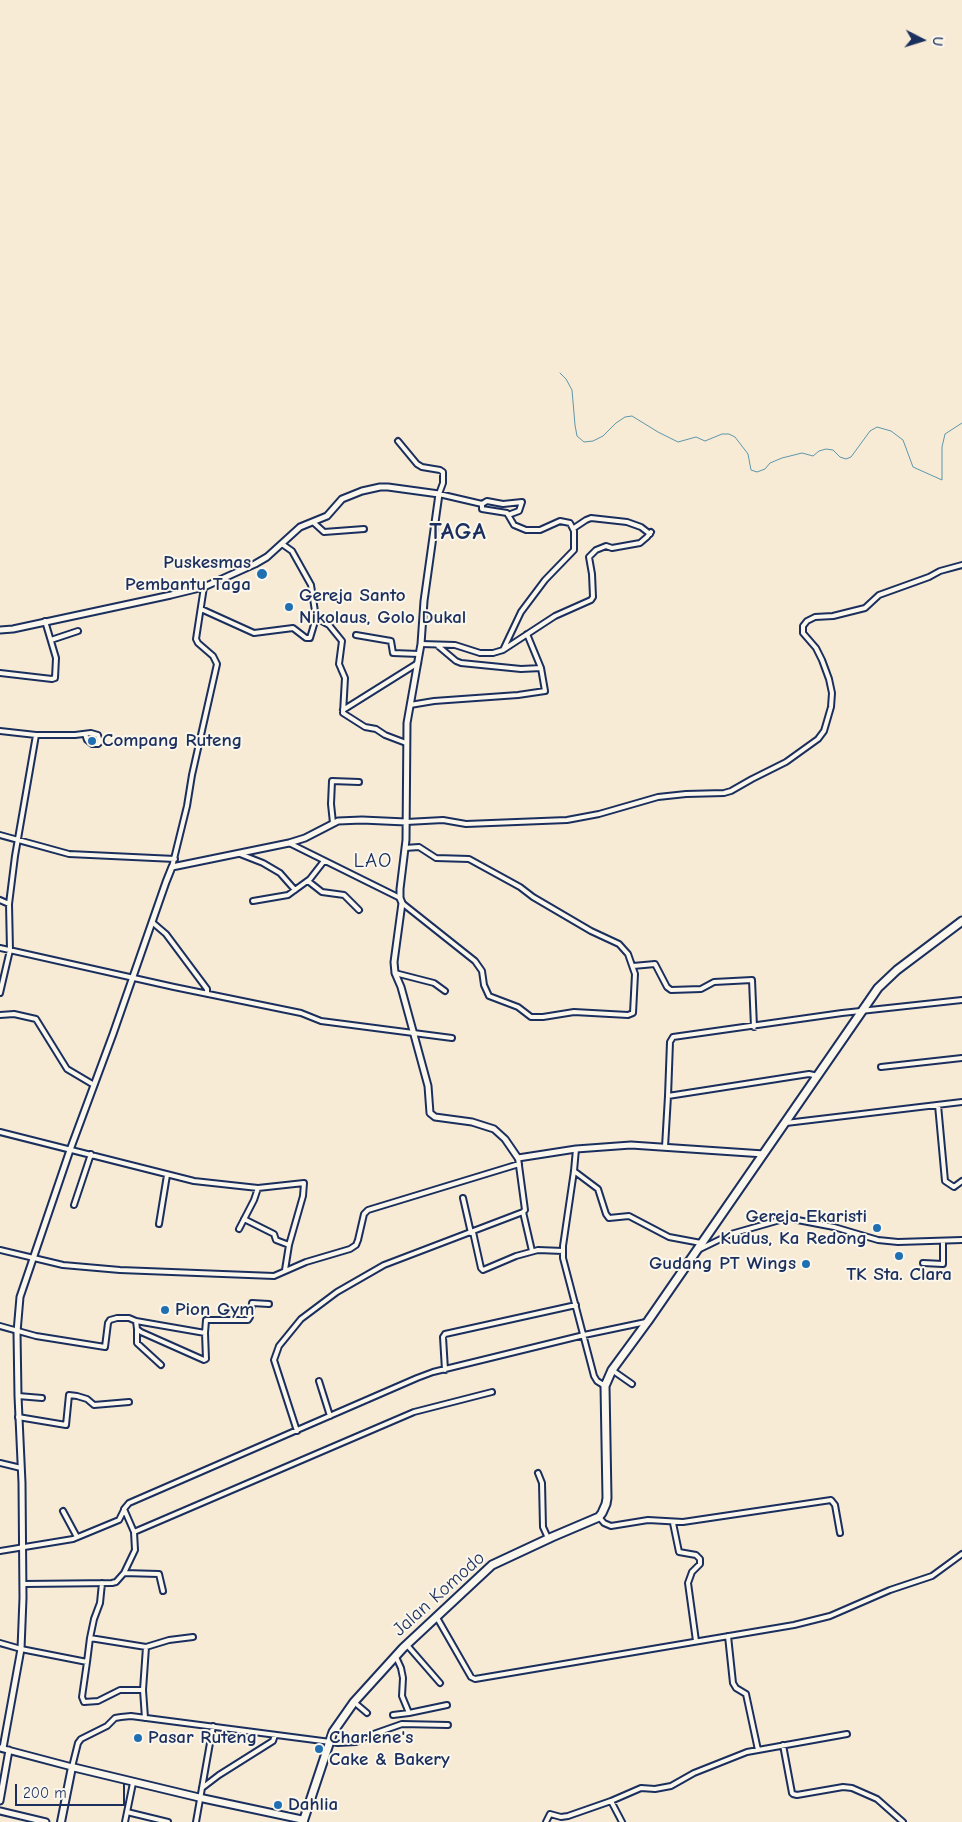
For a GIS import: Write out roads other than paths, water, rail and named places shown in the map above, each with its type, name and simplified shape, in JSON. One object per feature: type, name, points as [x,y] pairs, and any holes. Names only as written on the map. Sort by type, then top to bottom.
[{"type":"highway","points":[[599,1517],[606,1504],[605,1386],[612,1370],[648,1321],[875,992],[885,981],[962,921]]},
{"type":"highway","name":"Jalan Komodo","points":[[306,1822],[330,1740],[336,1727],[354,1702],[406,1645],[492,1565],[548,1538],[599,1517]]},
{"type":"main road","points":[[61,1822],[72,1767],[306,1822]]},
{"type":"street","points":[[398,441],[422,468],[443,472],[443,483],[439,494],[425,592],[421,644],[410,705],[406,743],[405,848],[394,962],[395,973],[401,987],[428,1086],[432,1115],[472,1122],[494,1129],[505,1139],[519,1161],[524,1212],[532,1251]]},
{"type":"street","points":[[0,630],[13,629],[204,587],[255,564],[272,553],[295,531],[328,516],[344,498],[372,488],[388,487],[439,494],[482,504],[487,501],[503,504],[522,502],[519,511],[508,515]]},
{"type":"street","points":[[482,504],[482,509],[506,513],[514,525],[526,530],[540,530],[562,521],[574,528],[574,550],[546,580],[521,612],[503,650]]},
{"type":"street","points":[[421,644],[455,644],[480,653],[493,653],[503,650],[555,616],[592,598],[592,574],[589,557],[596,550],[606,546],[612,548],[640,543],[650,533],[632,523],[593,519],[586,520],[574,528]]},
{"type":"street","points":[[312,522],[324,532],[364,529]]},
{"type":"street","points":[[201,609],[254,633],[293,628],[308,639],[312,636],[316,618],[310,582],[292,550],[282,544]]},
{"type":"street","points":[[172,867],[289,843],[309,836],[333,823],[353,820],[406,822],[444,820],[466,824],[567,820],[600,814],[658,798],[731,791],[791,759],[818,739],[824,731],[832,693],[822,660],[816,648],[804,633],[803,626],[807,621],[815,617],[833,616],[865,608],[879,595],[929,577],[940,571],[962,565]]},
{"type":"street","points":[[0,1800],[4,1748],[21,1649],[24,1584],[18,1417],[17,1332],[20,1297],[70,1150],[172,867],[216,664],[213,656],[196,639],[204,587]]},
{"type":"street","points":[[316,618],[329,625],[342,640],[339,664],[346,681],[343,710],[346,715],[365,727],[376,729],[385,735],[406,743]]},
{"type":"street","points":[[0,673],[54,679],[56,662],[45,621]]},
{"type":"street","points":[[51,640],[78,631]]},
{"type":"street","points":[[410,705],[544,691],[546,689],[541,668],[528,634]]},
{"type":"street","points":[[356,635],[391,641],[393,653],[419,654]]},
{"type":"street","points":[[437,645],[461,663],[521,669],[541,668]]},
{"type":"street","points":[[343,710],[418,663]]},
{"type":"street","points":[[0,731],[36,735],[85,734]]},
{"type":"street","points":[[0,993],[10,950],[10,904],[18,839],[36,735]]},
{"type":"street","points":[[333,823],[331,804],[332,781],[359,782]]},
{"type":"street","points":[[0,835],[69,854],[174,859]]},
{"type":"street","points":[[289,843],[401,901],[475,961],[482,971],[484,985],[489,996],[518,1007],[531,1017],[574,1012],[631,1015],[633,1013],[635,974],[628,954],[618,944],[591,932],[520,887],[470,860],[436,858],[419,847],[405,848]]},
{"type":"street","points":[[238,853],[273,868],[295,890]]},
{"type":"street","points":[[253,901],[282,897],[295,890],[308,881],[324,861]]},
{"type":"street","points":[[308,881],[322,892],[344,895],[359,910]]},
{"type":"street","points":[[0,900],[10,904]]},
{"type":"street","points":[[152,922],[166,934],[207,990],[207,994]]},
{"type":"street","points":[[0,948],[301,1013],[321,1021],[452,1038]]},
{"type":"street","points":[[633,966],[657,965],[667,987],[671,990],[701,989],[714,982],[752,980],[754,1027]]},
{"type":"street","points":[[395,973],[434,983],[445,991]]},
{"type":"street","points":[[665,1147],[671,1039],[687,1035],[706,1034],[842,1013],[962,1000]]},
{"type":"street","points":[[0,1014],[14,1014],[36,1020],[68,1069],[94,1086]]},
{"type":"street","points":[[881,1067],[962,1058]]},
{"type":"street","points":[[668,1096],[809,1074],[818,1076]]},
{"type":"street","points":[[784,1124],[962,1102]]},
{"type":"street","points":[[938,1104],[945,1181],[954,1187],[962,1181]]},
{"type":"street","points":[[0,1132],[194,1181],[258,1188],[304,1183],[289,1244],[286,1268]]},
{"type":"street","points":[[0,1250],[63,1265],[120,1270],[271,1276],[286,1268],[350,1249],[356,1245],[364,1214],[368,1210],[519,1161],[576,1148],[631,1145],[764,1154]]},
{"type":"street","points":[[576,1148],[563,1258],[594,1376],[597,1381],[605,1386]]},
{"type":"street","points":[[74,1205],[91,1154]]},
{"type":"street","points":[[574,1172],[598,1189],[609,1218],[629,1216],[669,1237],[701,1243]]},
{"type":"street","points":[[159,1224],[167,1175]]},
{"type":"street","points":[[239,1229],[258,1188]]},
{"type":"street","points":[[464,1198],[483,1270],[516,1256],[540,1249],[563,1251]]},
{"type":"street","points":[[297,1431],[274,1360],[279,1346],[301,1319],[337,1292],[376,1270],[524,1212]]},
{"type":"street","points":[[696,1251],[731,1234],[787,1218],[834,1227],[878,1240],[898,1242],[962,1240]]},
{"type":"street","points":[[244,1220],[274,1234],[276,1240],[289,1244]]},
{"type":"street","points":[[923,1263],[943,1264],[943,1241]]},
{"type":"street","points":[[137,1330],[204,1360],[206,1359],[206,1320],[248,1320],[252,1303],[269,1304]]},
{"type":"street","points":[[445,1370],[443,1338],[445,1334],[576,1305]]},
{"type":"street","points":[[0,1326],[17,1332],[104,1347],[106,1346],[108,1323],[110,1320],[117,1318],[130,1318],[136,1321],[205,1333]]},
{"type":"street","points":[[136,1321],[137,1343],[161,1366]]},
{"type":"street","points":[[0,1551],[77,1538],[119,1520],[124,1509],[132,1501],[425,1375],[648,1321]]},
{"type":"street","points":[[612,1370],[632,1384]]},
{"type":"street","points":[[319,1381],[330,1416]]},
{"type":"street","points":[[134,1532],[414,1412],[492,1392]]},
{"type":"street","points":[[18,1417],[66,1426],[70,1395],[87,1400],[94,1405],[129,1402]]},
{"type":"street","points":[[18,1396],[42,1398]]},
{"type":"street","points":[[0,1463],[21,1468]]},
{"type":"street","points":[[538,1473],[542,1483],[543,1527],[548,1538]]},
{"type":"street","points":[[599,1517],[611,1526],[648,1520],[673,1523],[831,1500],[835,1505],[840,1533]]},
{"type":"street","points":[[24,1584],[114,1583],[124,1573],[135,1550],[134,1532],[124,1509]]},
{"type":"street","points":[[63,1511],[77,1538]]},
{"type":"street","points":[[673,1523],[679,1552],[696,1555],[700,1559],[700,1564],[692,1572],[688,1583],[696,1641]]},
{"type":"street","points":[[436,1616],[471,1676],[475,1679],[794,1625],[830,1616],[890,1590],[932,1576],[962,1554]]},
{"type":"street","points":[[124,1573],[158,1573],[162,1591]]},
{"type":"street","points":[[102,1583],[100,1603],[90,1638],[83,1701],[98,1701],[120,1690],[143,1690]]},
{"type":"street","points":[[728,1636],[733,1683],[736,1688],[746,1694],[758,1750]]},
{"type":"street","points":[[90,1638],[146,1647],[169,1640],[194,1637]]},
{"type":"street","points":[[0,1643],[87,1662]]},
{"type":"street","points":[[406,1645],[440,1683]]},
{"type":"street","points":[[145,1718],[143,1690],[146,1647]]},
{"type":"street","points":[[396,1657],[404,1678],[402,1696],[409,1713]]},
{"type":"street","points":[[354,1702],[367,1713]]},
{"type":"street","points":[[393,1715],[447,1705]]},
{"type":"street","points":[[4,1748],[72,1767],[78,1743],[81,1739],[107,1726],[115,1718],[130,1716],[275,1735],[330,1740],[338,1743],[356,1742],[402,1724],[448,1724]]},
{"type":"street","points":[[196,1822],[213,1726]]},
{"type":"street","points":[[546,1822],[550,1814],[561,1817],[568,1816],[641,1788],[654,1789],[670,1786],[694,1773],[747,1752],[847,1734]]},
{"type":"street","points":[[202,1788],[273,1741],[275,1735]]},
{"type":"street","points":[[782,1745],[793,1794],[843,1787],[852,1788],[877,1799],[903,1822]]},
{"type":"street","points":[[125,1822],[133,1782]]},
{"type":"street","points":[[611,1801],[622,1822]]},
{"type":"street","points":[[0,1811],[46,1822]]},
{"type":"street","points":[[127,1812],[168,1822]]},
{"type":"waterway","points":[[560,373],[572,390],[577,436],[584,442],[593,441],[603,436],[616,423],[625,417],[632,416],[678,442],[696,437],[705,441],[722,434],[729,434],[735,437],[748,454],[751,470],[757,472],[765,469],[770,463],[782,458],[802,453],[813,456],[819,451],[826,449],[833,450],[840,457],[846,459],[851,457],[870,431],[877,427],[891,431],[903,440],[913,467],[942,480],[942,447],[945,434],[962,423]]},
{"type":"place","name":"Puskesmas Pembantu Taga","points":[[262,574]]},
{"type":"place","name":"Gereja Santo Nikolaus, Golo Dukal","points":[[289,607]]},
{"type":"place","name":"Compang Ruteng","points":[[92,741]]},
{"type":"place","name":"Gereja Ekaristi Kudus, Ka Redong","points":[[877,1228]]},
{"type":"place","name":"TK Sta. Clara","points":[[899,1256]]},
{"type":"place","name":"Gudang PT Wings","points":[[806,1264]]},
{"type":"place","name":"Pion Gym","points":[[165,1310]]},
{"type":"place","name":"Pasar Ruteng","points":[[138,1738]]},
{"type":"place","name":"Charlene's Cake & Bakery","points":[[319,1749]]},
{"type":"place","name":"Dahlia","points":[[278,1805]]},
{"type":"district","name":"TAGA","points":[[458,532]]},
{"type":"district","name":"LAO","points":[[373,861]]}]
